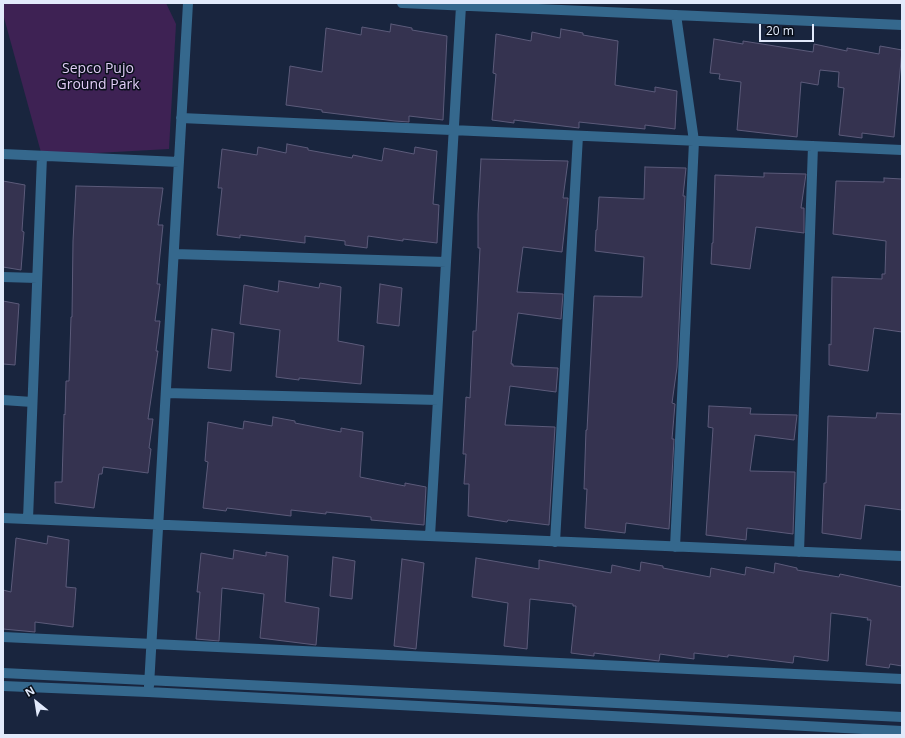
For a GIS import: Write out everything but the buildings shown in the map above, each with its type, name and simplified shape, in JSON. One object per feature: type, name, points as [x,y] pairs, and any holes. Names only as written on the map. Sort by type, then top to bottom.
[{"type":"street","points":[[148,692],[188,3]]},
{"type":"street","points":[[402,3],[461,6],[501,5],[676,15],[902,24]]},
{"type":"street","points":[[430,536],[461,6]]},
{"type":"street","points":[[675,547],[694,141],[676,15]]},
{"type":"street","points":[[181,118],[902,150]]},
{"type":"street","points":[[555,542],[578,136]]},
{"type":"street","points":[[799,552],[813,146]]},
{"type":"street","points":[[3,154],[179,162]]},
{"type":"street","points":[[28,519],[42,156]]},
{"type":"street","points":[[174,254],[446,262]]},
{"type":"street","points":[[3,277],[37,278]]},
{"type":"street","points":[[166,393],[438,400]]},
{"type":"street","points":[[3,400],[32,402]]},
{"type":"street","points":[[3,518],[902,556]]},
{"type":"street","points":[[3,637],[902,679]]},
{"type":"street","points":[[3,673],[902,716]]},
{"type":"street","points":[[3,686],[148,692],[902,731]]},
{"type":"green space","name":"Sepco Pujo Ground Park","points":[[166,3],[176,24],[169,149],[42,156],[3,14],[3,4]]}]
